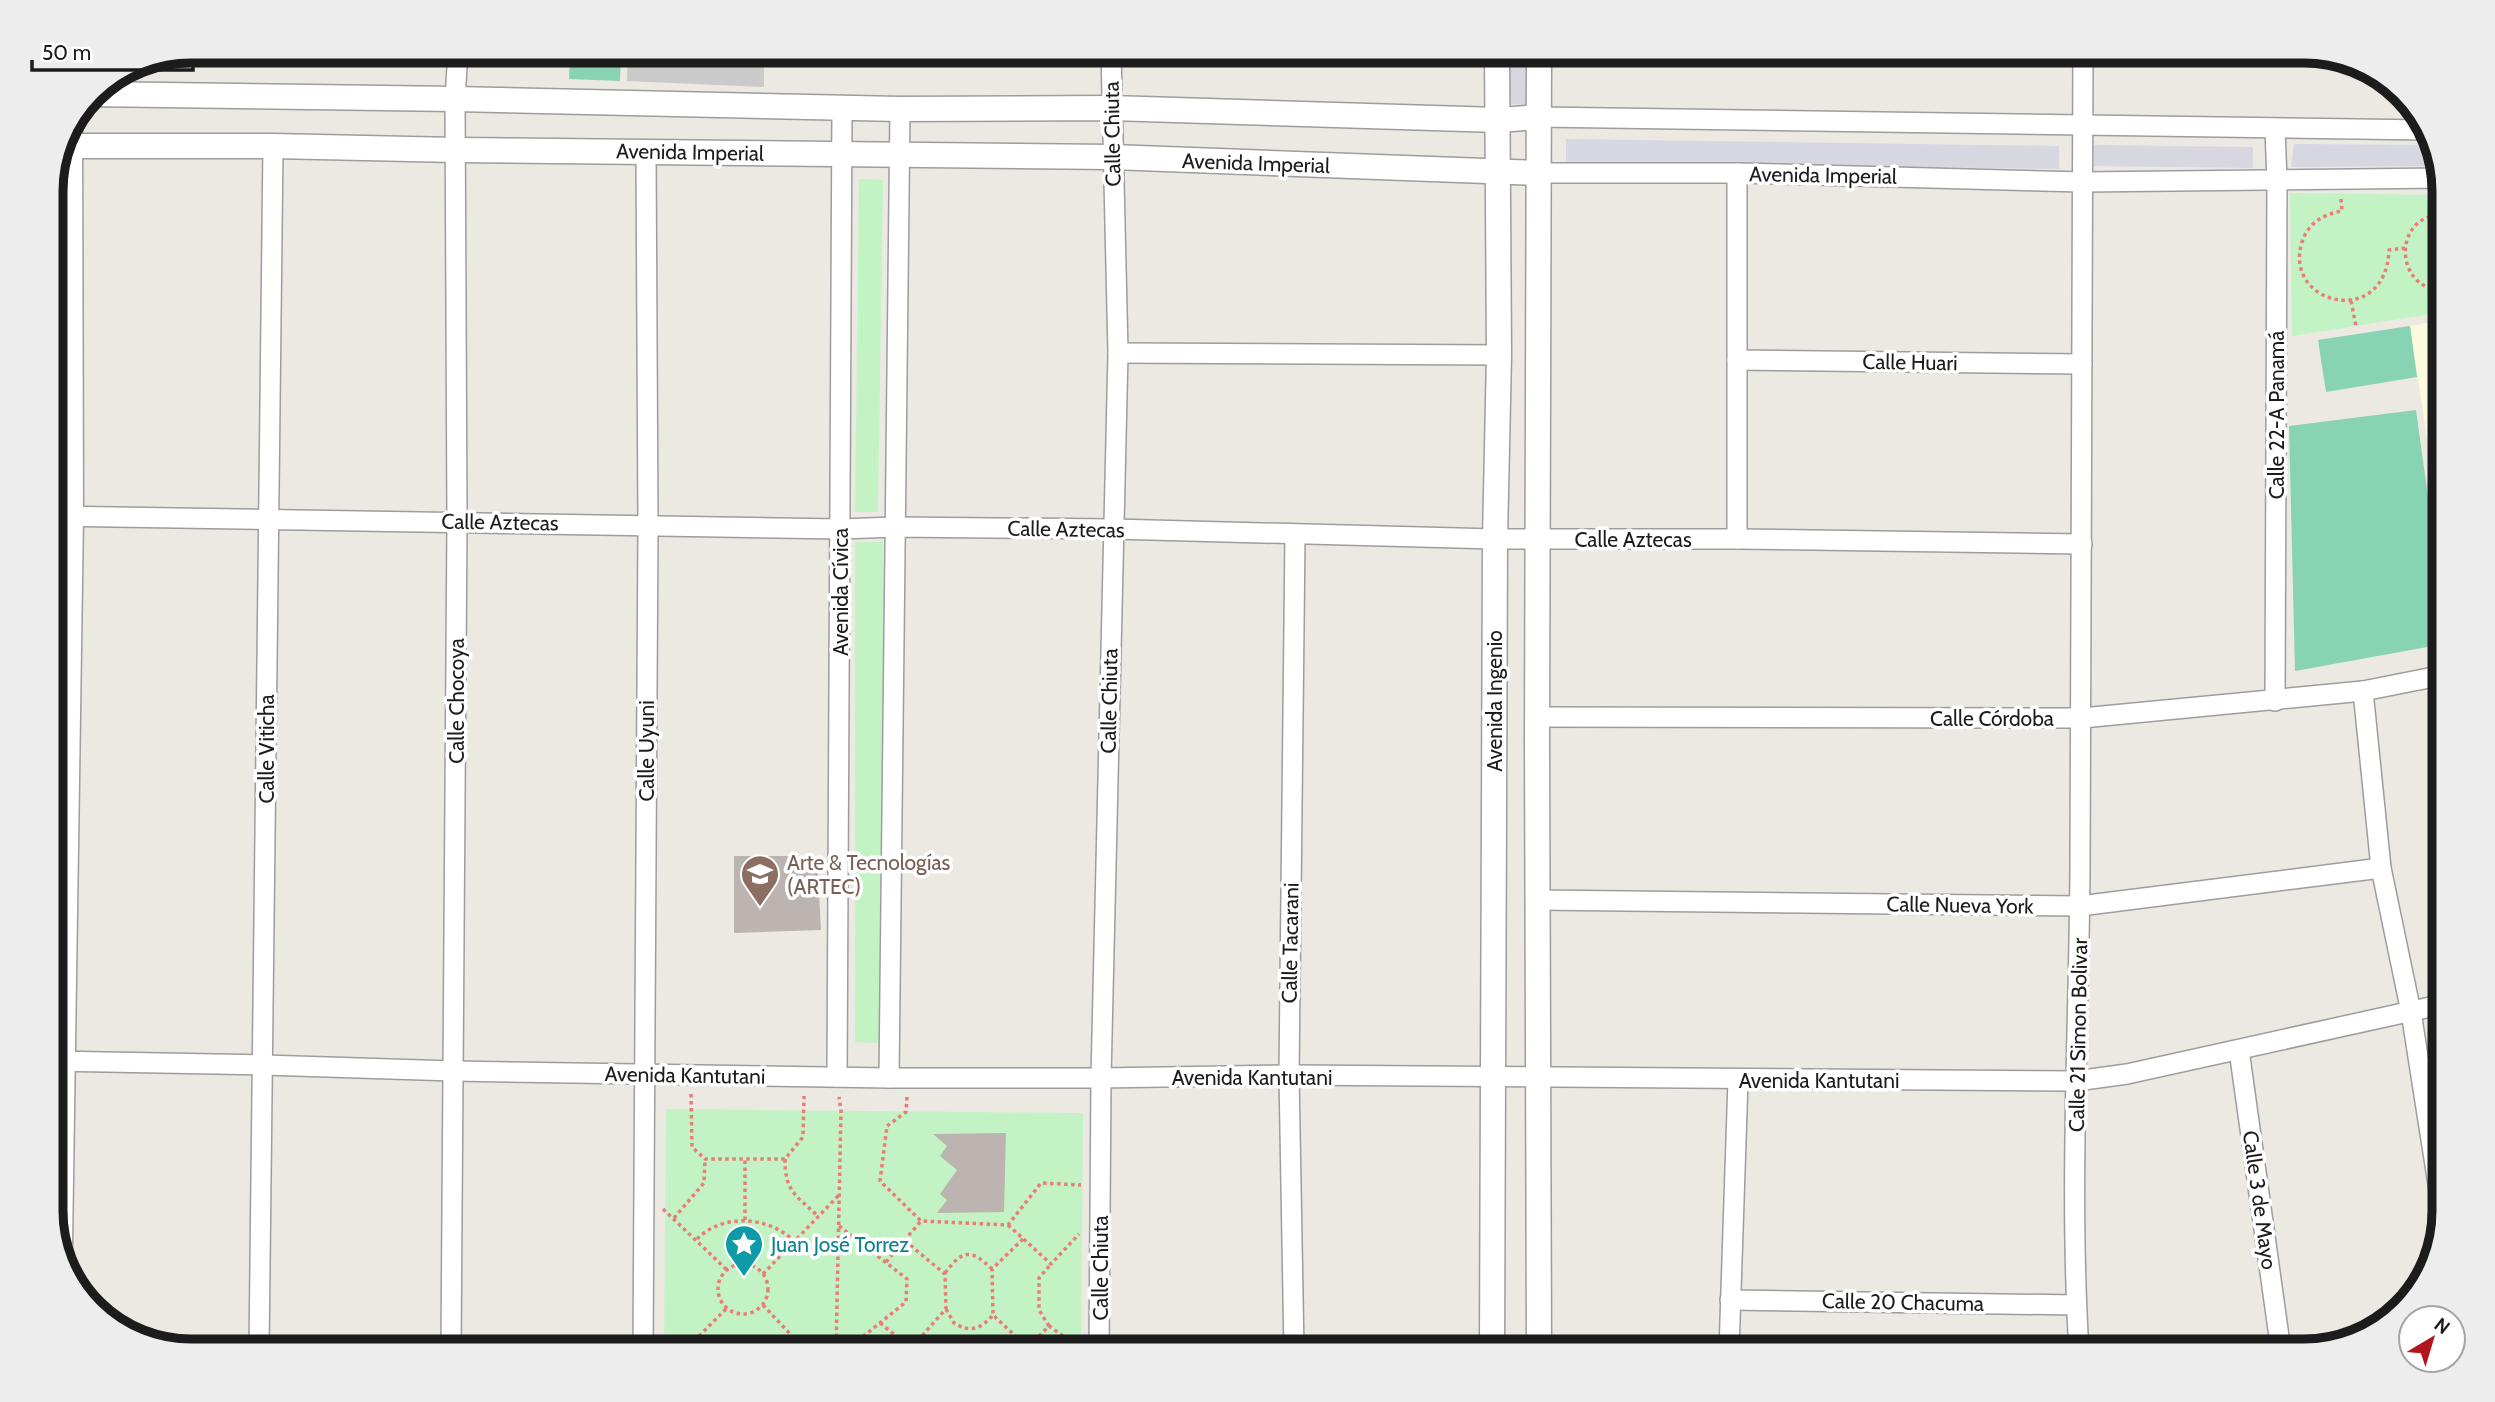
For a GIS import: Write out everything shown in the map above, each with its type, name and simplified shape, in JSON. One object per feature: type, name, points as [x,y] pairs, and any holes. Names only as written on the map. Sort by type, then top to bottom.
[{"type":"street","name":"Calle Chocoya","points":[[451,1339],[457,521],[457,63]]},
{"type":"street","name":"Calle Chiuta","points":[[1099,1339],[1101,1078],[1118,353],[1111,63]]},
{"type":"street","name":"Avenida Ingenio","points":[[1492,1339],[1494,540],[1499,355],[1497,63]]},
{"type":"street","name":"Avenida Ingenio","points":[[1539,63],[1539,1339]]},
{"type":"street","name":"Calle 21 Simon Bolivar","points":[[2078,1339],[2076,1081],[2082,718],[2083,63]]},
{"type":"street","points":[[107,94],[900,108],[1111,108],[1498,120],[1539,117],[2416,130]]},
{"type":"street","name":"Avenida Cívica","points":[[837,1077],[844,154],[842,107]]},
{"type":"street","points":[[899,1078],[895,527],[900,108]]},
{"type":"street","name":"Calle 22-A Panamá","points":[[2274,129],[2277,181],[2275,701]]},
{"type":"street","name":"Avenida Imperial","points":[[74,139],[456,150],[1112,157],[1497,173],[1737,173],[2083,182],[2432,178]]},
{"type":"street","name":"Calle Viticha","points":[[259,1339],[273,146]]},
{"type":"street","name":"Calle Uyuni","points":[[643,1339],[648,526],[646,151]]},
{"type":"street","points":[[63,365],[66,163]]},
{"type":"street","points":[[1737,173],[1737,539]]},
{"type":"street","points":[[1118,353],[1499,355]]},
{"type":"street","name":"Calle Huari","points":[[1737,360],[2082,364]]},
{"type":"street","name":"Calle Aztecas","points":[[63,516],[841,529],[895,527],[1113,530],[1494,540],[1737,539],[2082,544]]},
{"type":"street","name":"Calle Tacarani","points":[[1294,1339],[1289,1075],[1295,535]]},
{"type":"street","name":"Calle Córdoba","points":[[1538,717],[2082,718],[2363,691],[2432,677]]},
{"type":"street","points":[[2363,691],[2381,868],[2411,1012],[2432,1146]]},
{"type":"street","name":"Calle Nueva York","points":[[1538,900],[2080,906],[2381,868]]},
{"type":"street","name":"Avenida Kantutani","points":[[63,1062],[264,1065],[453,1072],[899,1078],[1289,1075],[2076,1081],[2127,1074],[2432,1007]]},
{"type":"street","name":"Calle 3 de Mayo","points":[[2239,1049],[2279,1339]]},
{"type":"street","points":[[1728,1339],[1738,1080]]},
{"type":"street","name":"Calle 20 Chacuma","points":[[1730,1300],[2076,1305]]},
{"type":"path","points":[[2342,211],[2319,218],[2311,226],[2300,248],[2303,274],[2311,286],[2322,295],[2351,301],[2364,297],[2376,289],[2384,278],[2389,250],[2405,248]]},
{"type":"path","points":[[2432,217],[2416,225],[2405,248],[2405,260],[2409,270],[2417,280],[2432,287]]},
{"type":"path","points":[[2351,301],[2356,326]]},
{"type":"path","points":[[690,1075],[692,1147],[705,1159],[785,1159]]},
{"type":"path","points":[[806,1076],[803,1137],[785,1159],[785,1179],[790,1191],[818,1216]]},
{"type":"path","points":[[836,1339],[841,1111],[837,1077]]},
{"type":"path","points":[[899,1078],[906,1112],[887,1126],[880,1181],[921,1221],[1008,1225],[1051,1264]]},
{"type":"path","points":[[674,1218],[704,1183],[705,1159]]},
{"type":"path","points":[[745,1159],[745,1220]]},
{"type":"path","points":[[1008,1225],[1041,1183],[1100,1184]]},
{"type":"path","points":[[763,1274],[839,1194]]},
{"type":"path","points":[[644,1209],[666,1209],[727,1270]]},
{"type":"path","points":[[697,1239],[723,1223],[745,1220],[768,1224],[794,1241]]},
{"type":"path","points":[[886,1263],[921,1221]]},
{"type":"path","points":[[839,1226],[907,1279],[906,1302],[860,1339]]},
{"type":"path","points":[[1068,1339],[1049,1326],[1039,1310],[1040,1278],[1082,1231],[1100,1231]]},
{"type":"path","points":[[992,1269],[1023,1238]]},
{"type":"path","points":[[905,1241],[945,1273]]},
{"type":"path","points":[[993,1315],[978,1328],[970,1330],[954,1323],[946,1309],[945,1273],[955,1260],[963,1255],[970,1253],[981,1258],[992,1269],[993,1315],[1016,1339]]},
{"type":"path","points":[[740,1264],[748,1265],[763,1274],[768,1290],[763,1305],[749,1314],[733,1313],[726,1309],[718,1295],[717,1287],[719,1279],[727,1270],[740,1264]]},
{"type":"path","points":[[763,1305],[794,1339]]},
{"type":"path","points":[[696,1339],[726,1309]]},
{"type":"path","points":[[922,1339],[946,1309]]},
{"type":"path","points":[[880,1323],[900,1339]]},
{"type":"path","points":[[1036,1339],[1049,1326]]},
{"type":"shaded area","points":[[628,63],[764,63],[764,87],[627,81]]},
{"type":"shaded area","points":[[1510,63],[1529,63],[1529,105],[1510,104]]},
{"type":"shaded area","points":[[1566,139],[2059,146],[2059,169],[1566,162]]},
{"type":"shaded area","points":[[2294,144],[2423,145],[2430,166],[2291,167]]},
{"type":"shaded area","points":[[2094,145],[2253,147],[2253,168],[2094,166]]},
{"type":"shaded area","points":[[2432,322],[2432,473],[2410,326]]},
{"type":"green space","points":[[570,63],[621,63],[620,81],[569,79]]},
{"type":"green space","points":[[859,179],[883,180],[878,512],[855,512]]},
{"type":"green space","points":[[2290,193],[2432,195],[2432,314],[2292,336]]},
{"type":"green space","points":[[2410,326],[2417,377],[2326,392],[2318,340]]},
{"type":"green space","points":[[2416,410],[2432,525],[2432,646],[2295,671],[2289,426]]},
{"type":"green space","points":[[855,542],[883,542],[883,1043],[855,1042]]},
{"type":"green space","points":[[666,1109],[1083,1113],[1081,1339],[664,1339]]},
{"type":"building","points":[[734,856],[817,856],[821,930],[734,933]]},
{"type":"building","points":[[1006,1133],[1004,1212],[937,1213],[947,1200],[940,1194],[957,1170],[940,1156],[947,1146],[933,1134]]},
{"type":"place","name":"Arte & Tecnologías (ARTEC)","points":[[760,908]]},
{"type":"place","name":"Juan José Torrez","points":[[744,1278]]}]
